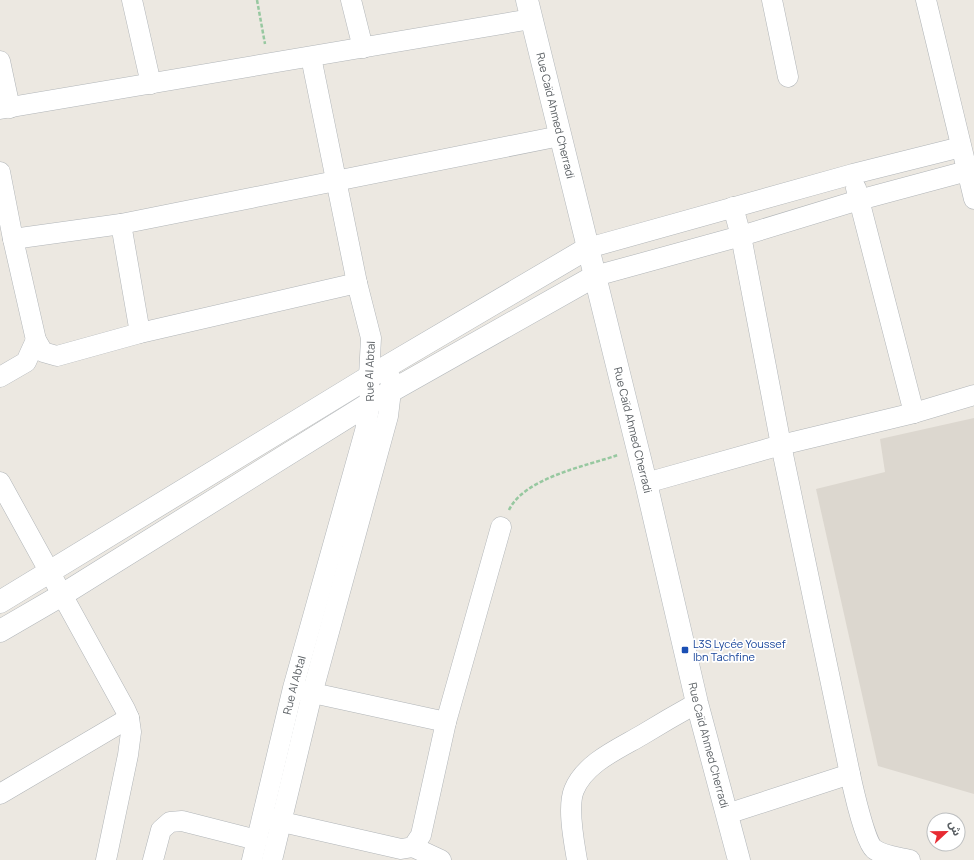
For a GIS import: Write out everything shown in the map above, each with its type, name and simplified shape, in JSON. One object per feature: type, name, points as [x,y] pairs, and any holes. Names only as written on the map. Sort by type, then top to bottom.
[{"type":"street","points":[[132,0],[151,84]]},
{"type":"street","points":[[351,0],[363,48]]},
{"type":"street","points":[[772,0],[788,77]]},
{"type":"street","points":[[926,0],[974,199]]},
{"type":"street","points":[[0,61],[5,108],[363,48],[529,10]]},
{"type":"street","name":"Rue Caïd Ahmed Cherradi","points":[[529,10],[646,483],[698,703],[738,860]]},
{"type":"street","points":[[312,57],[357,283],[371,338]]},
{"type":"street","points":[[13,239],[121,224],[337,182],[560,136]]},
{"type":"street","points":[[0,602],[369,376],[588,248],[853,174],[961,147]]},
{"type":"street","points":[[0,631],[370,403],[595,276],[967,171]]},
{"type":"street","points":[[0,172],[13,239],[36,340],[43,352],[56,356],[140,333],[357,283]]},
{"type":"street","points":[[853,174],[914,413]]},
{"type":"street","points":[[733,207],[741,236],[781,445],[850,774],[861,815],[869,843],[872,848],[879,852],[910,860]]},
{"type":"street","points":[[121,224],[140,333]]},
{"type":"street","name":"Rue Al Abtal","points":[[302,691],[388,416],[391,391],[389,365],[371,338]]},
{"type":"street","name":"Rue Al Abtal","points":[[272,860],[272,819],[365,431],[370,403],[369,376],[371,338]]},
{"type":"street","points":[[0,377],[26,362],[36,340]]},
{"type":"street","points":[[646,483],[781,445],[914,413],[974,395]]},
{"type":"street","points":[[0,482],[129,718],[131,732],[128,755],[106,860]]},
{"type":"street","points":[[413,847],[421,835],[446,722],[500,527]]},
{"type":"street","points":[[302,691],[446,722]]},
{"type":"street","points":[[577,860],[573,837],[571,809],[573,791],[580,779],[591,766],[606,756],[698,703]]},
{"type":"street","points":[[0,794],[129,718]]},
{"type":"street","points":[[727,814],[850,774]]},
{"type":"street","points":[[272,819],[381,852],[413,847],[441,860]]},
{"type":"street","name":"Rue Al Abtal","points":[[252,860],[257,840],[272,819]]},
{"type":"street","points":[[153,860],[162,830],[170,822],[182,821],[257,840]]},
{"type":"path","points":[[257,0],[269,64]]},
{"type":"path","points":[[500,527],[513,502],[526,490],[543,480],[637,449]]},
{"type":"shaded area","points":[[974,418],[974,794],[878,766],[816,489],[885,472],[880,439]]},
{"type":"place","name":"L3S Lycée Youssef Ibn Tachfine","points":[[685,650]]}]
